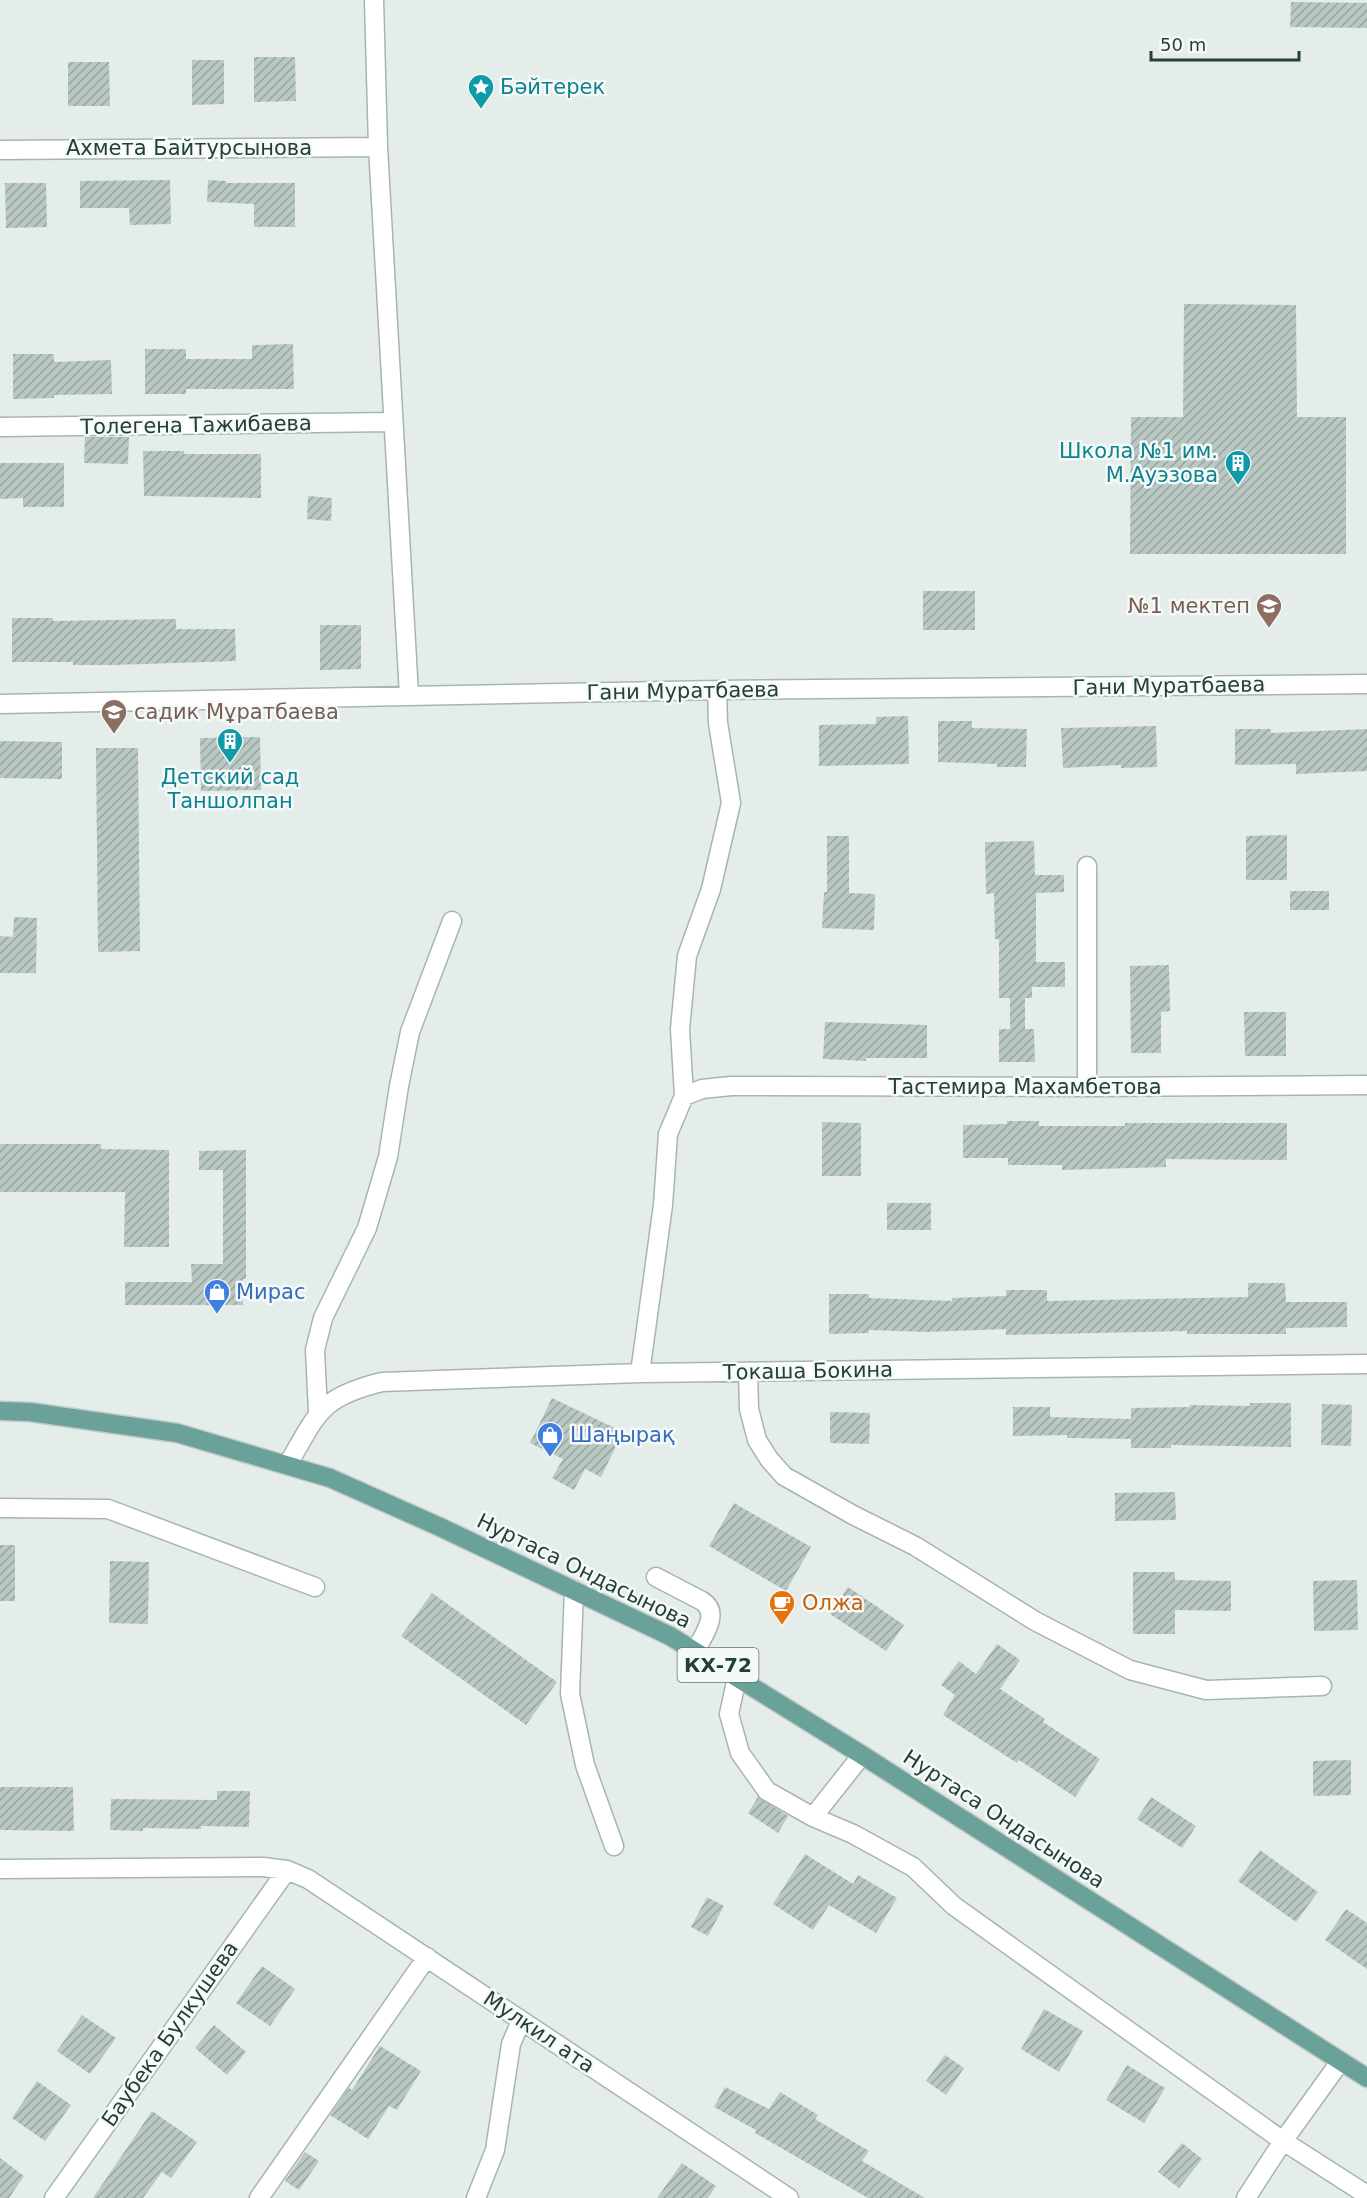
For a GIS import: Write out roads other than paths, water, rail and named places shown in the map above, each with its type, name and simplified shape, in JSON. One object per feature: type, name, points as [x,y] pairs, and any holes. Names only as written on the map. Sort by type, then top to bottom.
[{"type":"main road","name":"Нуртаса Ондасынова","points":[[0,1411],[63,1417],[177,1433],[288,1464],[341,1483],[670,1636],[862,1755],[1367,2078]]},
{"type":"street","points":[[374,0],[378,147],[408,695]]},
{"type":"street","name":"Ахмета Байтурсынова","points":[[0,150],[378,147]]},
{"type":"street","name":"Толегена Тажибаева","points":[[0,428],[392,422]]},
{"type":"street","name":"Гани Муратбаева","points":[[0,704],[717,690],[1367,684]]},
{"type":"street","points":[[640,1373],[663,1205],[668,1134],[684,1096],[680,1029],[687,957],[711,889],[731,804],[718,723],[717,690]]},
{"type":"street","points":[[1087,866],[1087,1087]]},
{"type":"street","points":[[318,1412],[315,1350],[323,1318],[367,1228],[387,1157],[410,1032],[452,921]]},
{"type":"street","name":"Тастемира Махамбетова","points":[[684,1096],[702,1089],[731,1086],[1367,1085]]},
{"type":"street","name":"Токаша Бокина","points":[[288,1464],[318,1412],[334,1399],[355,1389],[381,1382],[640,1373],[1367,1364]]},
{"type":"street","points":[[748,1372],[749,1409],[756,1440],[784,1476],[915,1546],[1035,1622],[1130,1670],[1206,1690],[1322,1686]]},
{"type":"street","points":[[0,1508],[108,1509],[315,1587]]},
{"type":"street","points":[[656,1577],[707,1604],[711,1611],[710,1621],[695,1651]]},
{"type":"street","points":[[574,1590],[570,1694],[585,1765],[614,1846]]},
{"type":"street","points":[[736,1677],[729,1714],[740,1753],[767,1791],[813,1817],[853,1834],[913,1868],[954,1906],[1283,2141],[1367,2195]]},
{"type":"street","points":[[813,1817],[862,1755]]},
{"type":"street","name":"Мулкил ата","points":[[0,1869],[263,1867],[287,1870],[308,1879],[789,2198]]},
{"type":"street","name":"Баубека Булкушева","points":[[54,2198],[287,1870]]},
{"type":"street","points":[[259,2198],[427,1957]]},
{"type":"street","points":[[476,2198],[495,2150],[512,2044],[521,2021]]},
{"type":"street","points":[[1246,2198],[1283,2141],[1340,2062]]},
{"type":"place","name":"Бәйтерек","points":[[481,110]]},
{"type":"place","name":"Школа №1 им. М.Ауэзова","points":[[1238,486]]},
{"type":"place","name":"№1 мектеп","points":[[1269,629]]},
{"type":"place","name":"садик Мұратбаева","points":[[114,735]]},
{"type":"place","name":"Детский сад Таншолпан","points":[[230,764]]},
{"type":"place","name":"Мирас","points":[[217,1315]]},
{"type":"place","name":"Шаңырақ","points":[[550,1458]]},
{"type":"place","name":"Олжа","points":[[782,1626]]}]
